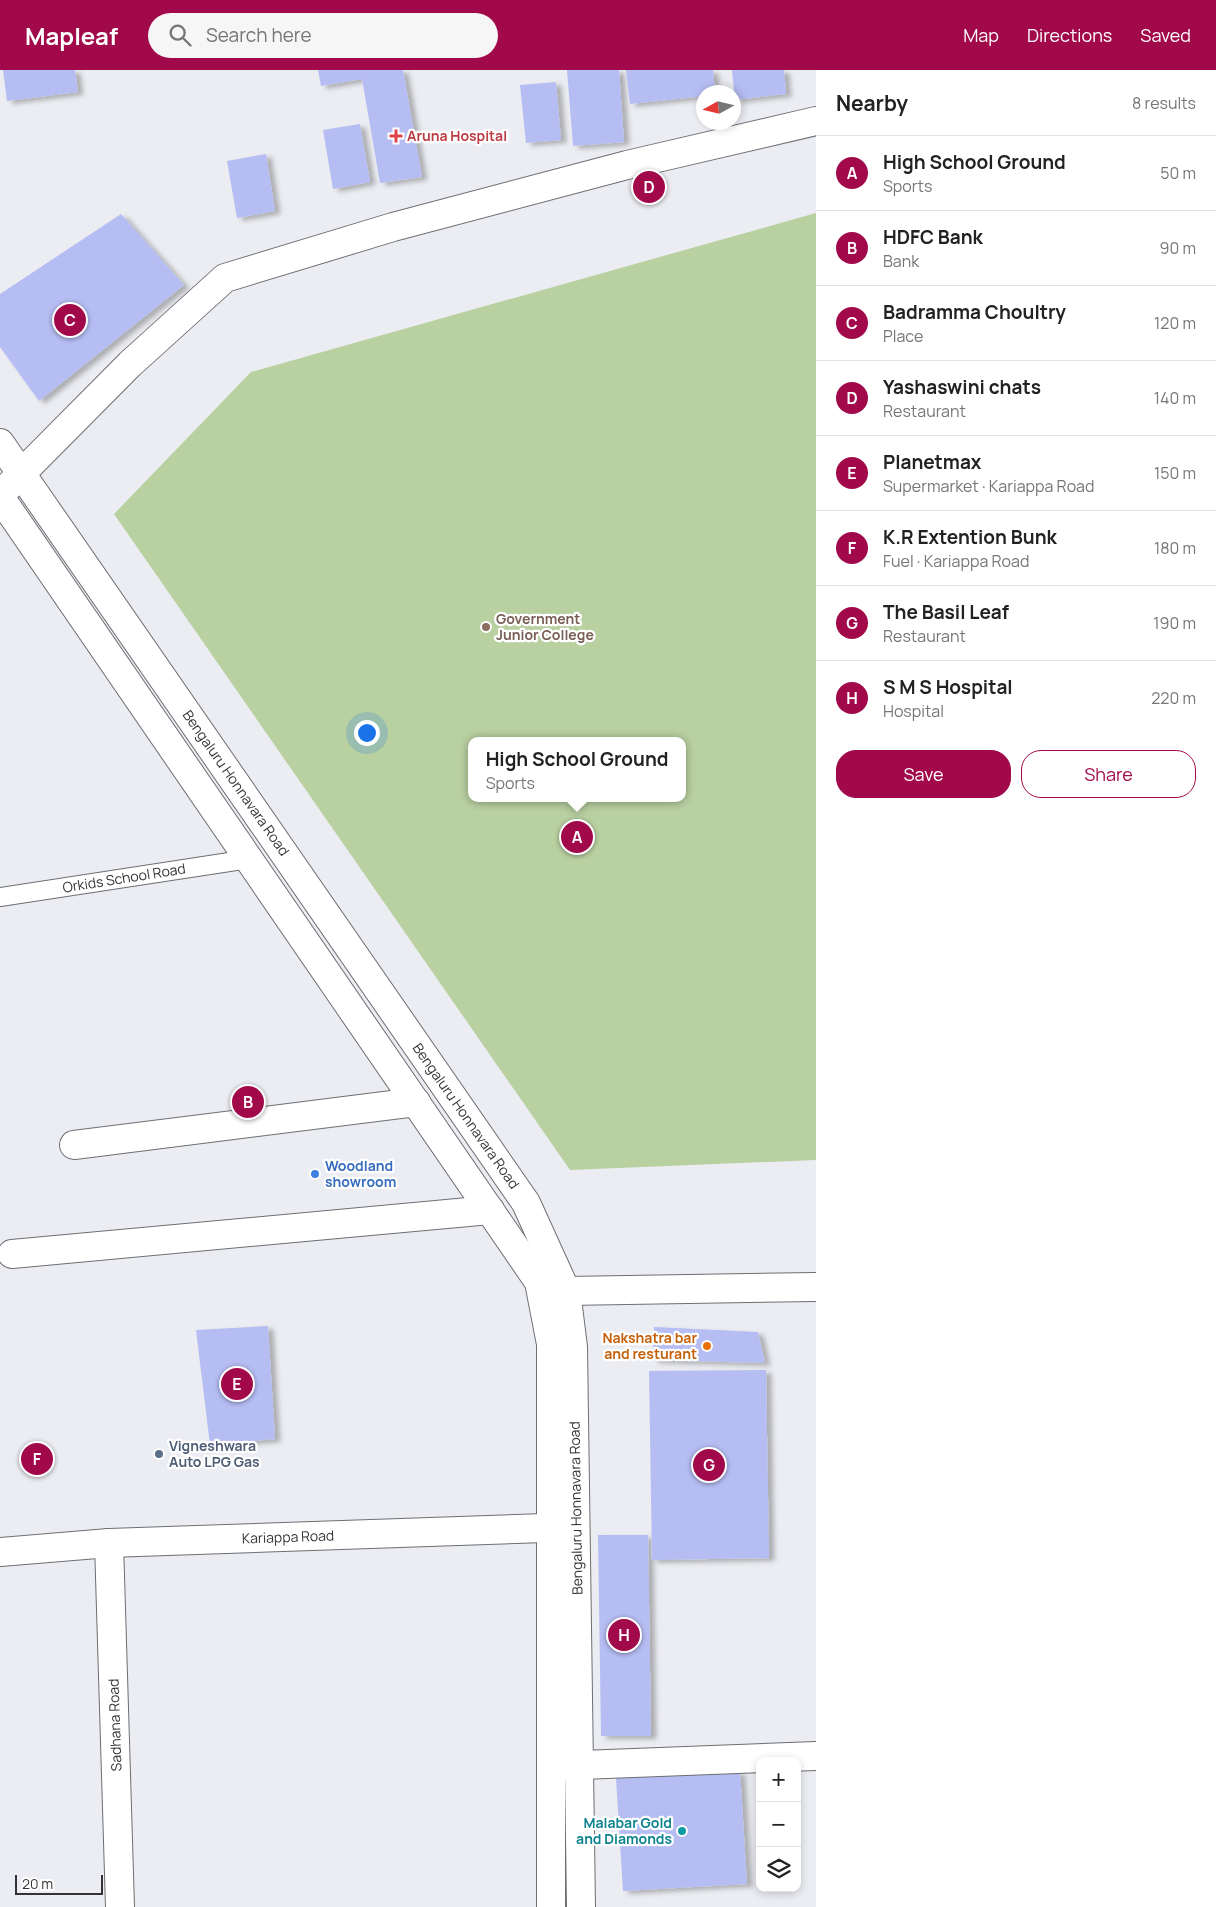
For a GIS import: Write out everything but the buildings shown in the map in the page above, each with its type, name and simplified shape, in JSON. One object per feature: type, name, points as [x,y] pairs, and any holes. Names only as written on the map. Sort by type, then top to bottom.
[{"type":"main road","points":[[0,496],[130,364],[225,278],[393,227],[627,166],[816,121]]},
{"type":"main road","name":"Bengaluru Honnavara Road","points":[[0,443],[526,1203],[566,1291],[573,1348],[551,1766],[551,1907]]},
{"type":"main road","name":"Bengaluru Honnavara Road","points":[[0,496],[539,1282],[551,1344],[564,1527],[579,1766],[581,1907]]},
{"type":"main road","points":[[74,1145],[416,1102]]},
{"type":"main road","points":[[12,1254],[490,1210]]},
{"type":"main road","points":[[566,1291],[816,1287]]},
{"type":"main road","name":"Kariappa Road","points":[[0,1552],[109,1543],[564,1527]]},
{"type":"main road","name":"Sadhana Road","points":[[109,1543],[120,1907]]},
{"type":"main road","points":[[551,1766],[816,1756]]},
{"type":"lane","name":"Orkids School Road","points":[[0,897],[249,859]]},
{"type":"green space","name":"Government Junior College","points":[[816,213],[816,1160],[570,1170],[114,514],[251,372]]},
{"type":"place","name":"Aruna Hospital","points":[[396,136]]},
{"type":"place","name":"Yashaswini chats","points":[[649,187]]},
{"type":"place","name":"Badramma Choultry","points":[[70,320]]},
{"type":"place","name":"Government Junior College","points":[[486,627]]},
{"type":"place","name":"High School Ground","points":[[577,837]]},
{"type":"place","name":"HDFC Bank","points":[[248,1102]]},
{"type":"place","name":"Woodland showroom","points":[[315,1174]]},
{"type":"place","name":"Nakshatra bar and resturant","points":[[707,1346]]},
{"type":"place","name":"Planetmax","points":[[237,1384]]},
{"type":"place","name":"Vigneshwara Auto LPG Gas","points":[[159,1454]]},
{"type":"place","name":"K.R Extention Bunk","points":[[37,1459]]},
{"type":"place","name":"The Basil Leaf","points":[[709,1465]]},
{"type":"place","name":"S M S Hospital","points":[[624,1635]]},
{"type":"place","name":"Malabar Gold and Diamonds","points":[[682,1831]]}]
